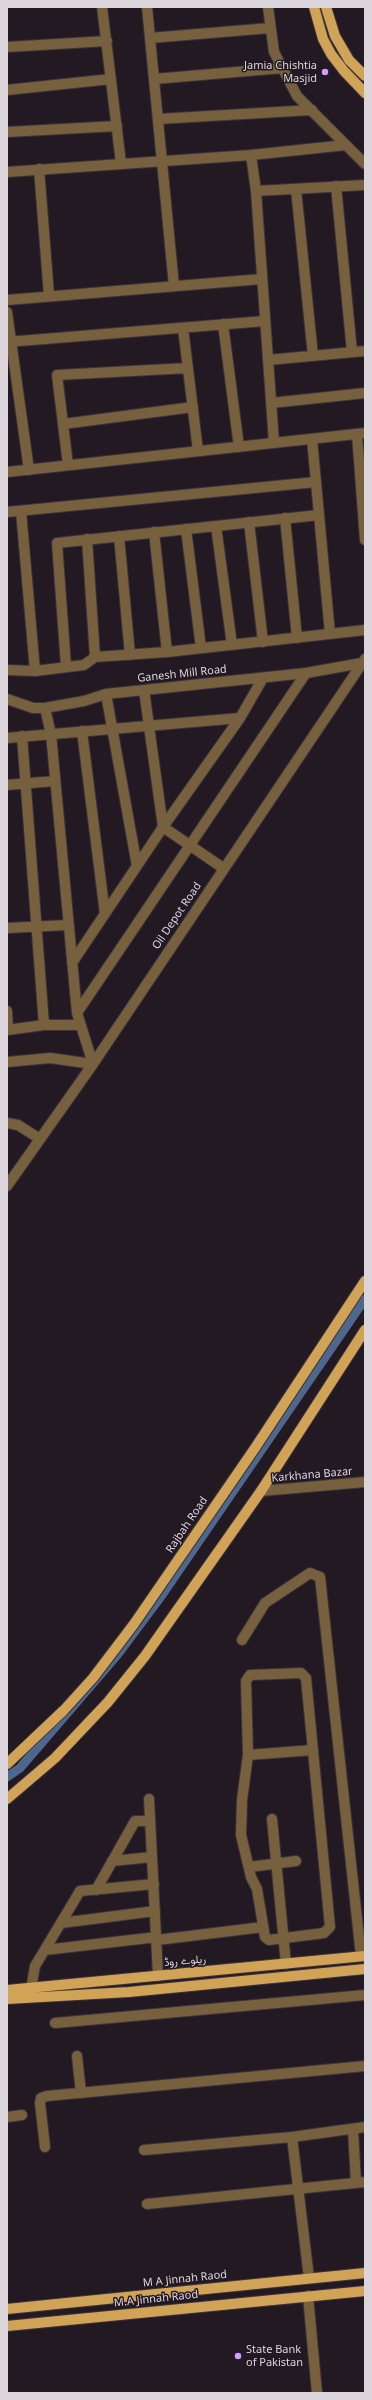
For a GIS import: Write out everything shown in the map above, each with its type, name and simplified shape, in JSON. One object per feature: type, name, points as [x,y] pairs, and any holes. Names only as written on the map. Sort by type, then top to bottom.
[{"type":"main road","points":[[314,7],[323,39],[331,54],[344,71],[365,93]]},
{"type":"main road","points":[[326,7],[335,36],[349,60],[365,76]]},
{"type":"main road","name":"Rajbah Road","points":[[7,1764],[64,1710],[93,1678],[134,1624],[255,1448],[365,1281]]},
{"type":"main road","points":[[7,1799],[55,1758],[108,1702],[144,1656],[261,1491],[365,1330]]},
{"type":"main road","name":"ریلوے روڈ","points":[[7,1990],[363,1956]]},
{"type":"main road","points":[[7,1999],[153,1990],[365,1969]]},
{"type":"main road","name":"M A Jinnah Raod","points":[[7,2309],[365,2273]]},
{"type":"main road","points":[[308,2296],[365,2291]]},
{"type":"main road","name":"M.A Jinnah Raod","points":[[7,2326],[308,2296]]},
{"type":"street","points":[[102,7],[121,163]]},
{"type":"street","points":[[147,7],[174,286]]},
{"type":"street","points":[[268,7],[274,52],[298,96],[365,164]]},
{"type":"street","points":[[150,38],[270,28]]},
{"type":"street","points":[[7,47],[107,41]]},
{"type":"street","points":[[154,78],[283,68]]},
{"type":"street","points":[[7,90],[111,79]]},
{"type":"street","points":[[158,119],[312,110]]},
{"type":"street","points":[[7,132],[117,126]]},
{"type":"street","points":[[7,172],[251,155],[346,145]]},
{"type":"street","points":[[251,155],[256,191],[274,443]]},
{"type":"street","points":[[39,169],[49,295]]},
{"type":"street","points":[[256,191],[365,185]]},
{"type":"street","points":[[336,186],[352,352]]},
{"type":"street","points":[[296,189],[313,356]]},
{"type":"street","points":[[7,300],[49,295],[262,279]]},
{"type":"street","points":[[7,312],[9,342],[29,470]]},
{"type":"street","points":[[9,342],[265,321]]},
{"type":"street","points":[[223,324],[239,447]]},
{"type":"street","points":[[183,328],[198,451]]},
{"type":"street","points":[[268,360],[365,351]]},
{"type":"street","points":[[68,465],[57,375],[188,368]]},
{"type":"street","points":[[271,403],[365,393]]},
{"type":"street","points":[[63,424],[193,407]]},
{"type":"street","points":[[7,472],[361,433],[365,540]]},
{"type":"street","points":[[312,439],[330,634]]},
{"type":"street","points":[[7,512],[316,482]]},
{"type":"street","points":[[21,511],[35,671]]},
{"type":"street","points":[[66,666],[57,543],[319,515]]},
{"type":"street","points":[[285,518],[297,638]]},
{"type":"street","points":[[249,522],[263,642]]},
{"type":"street","points":[[216,526],[232,645]]},
{"type":"street","points":[[186,529],[201,648]]},
{"type":"street","points":[[154,532],[167,652]]},
{"type":"street","points":[[119,536],[130,655]]},
{"type":"street","points":[[87,540],[95,657]]},
{"type":"street","points":[[7,670],[35,671],[84,665],[95,657],[167,652],[365,630]]},
{"type":"street","name":"Ganesh Mill Road","points":[[7,699],[33,708],[45,708],[84,701],[106,694],[306,673],[364,661]]},
{"type":"street","name":"Oil Depot Road","points":[[7,1186],[93,1064],[223,868],[364,661]]},
{"type":"street","points":[[76,1013],[306,673]]},
{"type":"street","points":[[72,963],[163,827],[240,718],[263,678]]},
{"type":"street","points":[[144,690],[163,827],[223,868]]},
{"type":"street","points":[[106,694],[137,866]]},
{"type":"street","points":[[7,1062],[50,1058],[93,1064],[76,1013],[51,734],[45,708]]},
{"type":"street","points":[[7,738],[240,718]]},
{"type":"street","points":[[82,731],[105,914]]},
{"type":"street","points":[[22,736],[44,1025]]},
{"type":"street","points":[[7,785],[55,781]]},
{"type":"street","points":[[7,928],[36,925],[68,925]]},
{"type":"street","points":[[7,1011],[8,1030],[44,1025],[80,1025]]},
{"type":"street","points":[[7,1123],[18,1126],[40,1139]]},
{"type":"street","name":"Karkhana Bazar","points":[[261,1491],[365,1482]]},
{"type":"street","points":[[242,1640],[265,1603],[310,1573],[320,1577],[363,1956]]},
{"type":"street","points":[[303,1674],[306,1678],[330,1927],[324,1933],[266,1939],[257,1888],[249,1867],[241,1835],[242,1800],[248,1755],[246,1681],[250,1675],[303,1674]]},
{"type":"street","points":[[248,1755],[313,1750]]},
{"type":"street","points":[[149,1799],[158,1976]]},
{"type":"street","points":[[272,1819],[286,1964]]},
{"type":"street","points":[[96,1890],[135,1821],[150,1821]]},
{"type":"street","points":[[112,1861],[152,1857]]},
{"type":"street","points":[[249,1867],[296,1861]]},
{"type":"street","points":[[30,1989],[35,1966],[80,1891],[154,1884]]},
{"type":"street","points":[[61,1923],[155,1911]]},
{"type":"street","points":[[45,1950],[264,1927]]},
{"type":"street","points":[[55,2023],[365,1995]]},
{"type":"street","points":[[77,2056],[81,2093]]},
{"type":"street","points":[[45,2146],[41,2098],[365,2066]]},
{"type":"street","points":[[7,2117],[22,2115]]},
{"type":"street","points":[[144,2150],[292,2137],[365,2127]]},
{"type":"street","points":[[147,2204],[360,2183],[352,2129]]},
{"type":"street","points":[[292,2137],[309,2278]]},
{"type":"street","points":[[308,2296],[317,2393]]},
{"type":"waterway","points":[[7,1777],[20,1768],[118,1654],[162,1595],[365,1299]]},
{"type":"place","name":"Jamia Chishtia Masjid","points":[[325,72]]},
{"type":"place","name":"State Bank of Pakistan","points":[[238,2356]]}]
